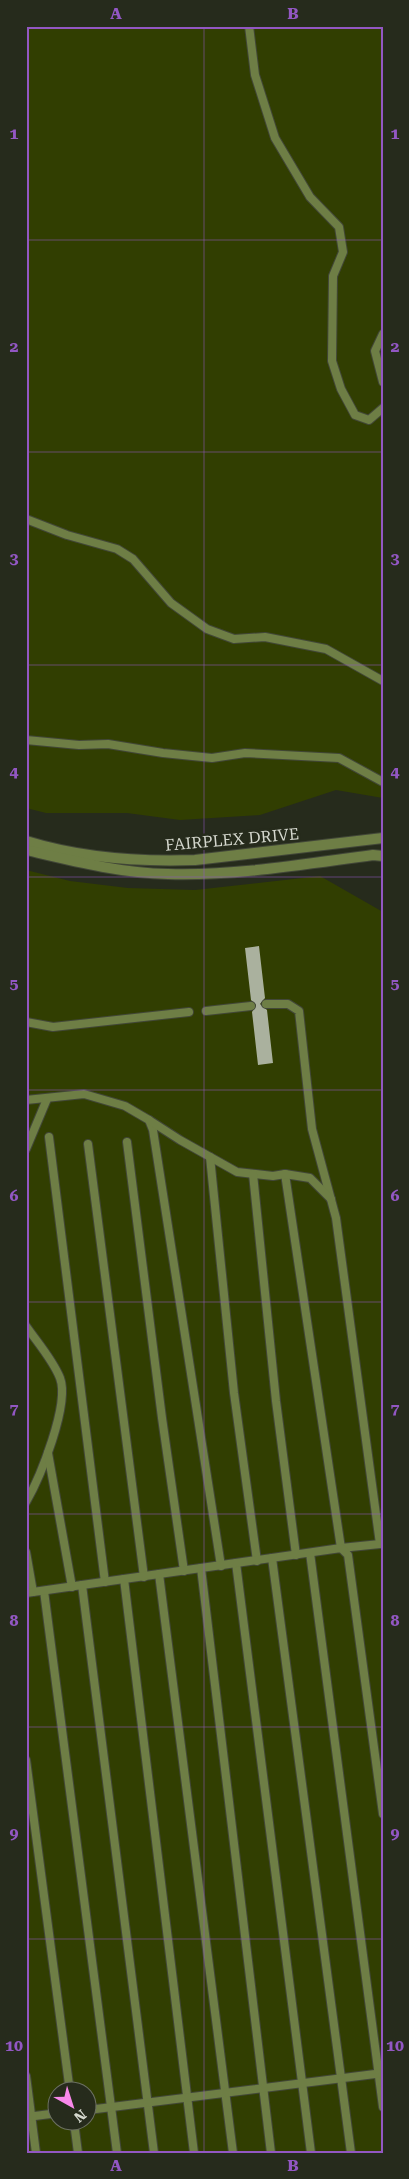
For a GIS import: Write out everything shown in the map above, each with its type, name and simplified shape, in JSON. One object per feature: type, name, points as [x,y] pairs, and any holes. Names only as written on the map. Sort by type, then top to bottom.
[{"type":"street","name":"FAIRPLEX DRIVE","points":[[26,841],[49,848],[92,856],[166,861],[195,860],[383,838]]},
{"type":"street","points":[[26,850],[107,868],[168,874],[260,869],[373,855],[383,856]]},
{"type":"lane","points":[[249,26],[256,75],[275,138],[310,197],[339,226],[343,252],[333,276],[332,361],[338,380],[355,415],[369,420],[383,408]]},
{"type":"lane","points":[[383,334],[375,351],[383,382]]},
{"type":"lane","points":[[26,519],[66,534],[117,549],[133,559],[171,603],[207,629],[234,639],[264,637],[326,649],[383,681]]},
{"type":"lane","points":[[26,740],[79,745],[108,744],[163,753],[212,758],[245,753],[338,758],[383,782]]},
{"type":"lane","points":[[26,1552],[29,1593],[380,1544],[336,1218],[312,1129],[299,1011],[288,1004],[266,1004]]},
{"type":"lane","points":[[206,1011],[251,1006]]},
{"type":"lane","points":[[26,1022],[53,1027],[189,1012]]},
{"type":"lane","points":[[26,1100],[84,1094],[125,1106],[237,1172],[273,1176],[285,1174],[310,1178],[331,1199]]},
{"type":"lane","points":[[26,1149],[47,1099]]},
{"type":"lane","points":[[149,1120],[153,1130],[221,1566]]},
{"type":"lane","points":[[49,1137],[105,1582]]},
{"type":"lane","points":[[127,1142],[162,1418],[184,1571]]},
{"type":"lane","points":[[88,1144],[144,1576]]},
{"type":"lane","points":[[210,1157],[234,1393],[257,1560]]},
{"type":"lane","points":[[253,1174],[276,1401],[296,1555]]},
{"type":"lane","points":[[285,1174],[341,1548],[348,1555],[383,1814]]},
{"type":"lane","points":[[26,1326],[60,1378],[63,1395],[48,1453],[26,1502]]},
{"type":"lane","points":[[48,1453],[72,1587]]},
{"type":"lane","points":[[310,1553],[383,2107]]},
{"type":"lane","points":[[272,1558],[350,2153]]},
{"type":"lane","points":[[236,1564],[311,2153]]},
{"type":"lane","points":[[201,1568],[271,2153]]},
{"type":"lane","points":[[160,1574],[234,2153]]},
{"type":"lane","points":[[124,1579],[194,2153]]},
{"type":"lane","points":[[82,1586],[154,2153]]},
{"type":"lane","points":[[44,1591],[117,2153]]},
{"type":"lane","points":[[26,1760],[69,2082]]},
{"type":"lane","points":[[98,2109],[380,2073]]},
{"type":"lane","points":[[26,2076],[29,2117],[36,2153]]},
{"type":"lane","points":[[29,2117],[48,2114]]},
{"type":"lane","points":[[75,2132],[78,2153]]},
{"type":"green space","points":[[26,26],[383,26],[383,798],[336,790],[260,815],[180,820],[127,813],[46,813],[26,808]]},
{"type":"green space","points":[[26,870],[70,881],[128,888],[195,890],[320,876],[383,912],[383,2153],[26,2153]]},
{"type":"building","points":[[259,946],[265,998],[260,1004],[267,1010],[273,1063],[258,1065],[252,1012],[256,1005],[251,1000],[245,948]]}]
